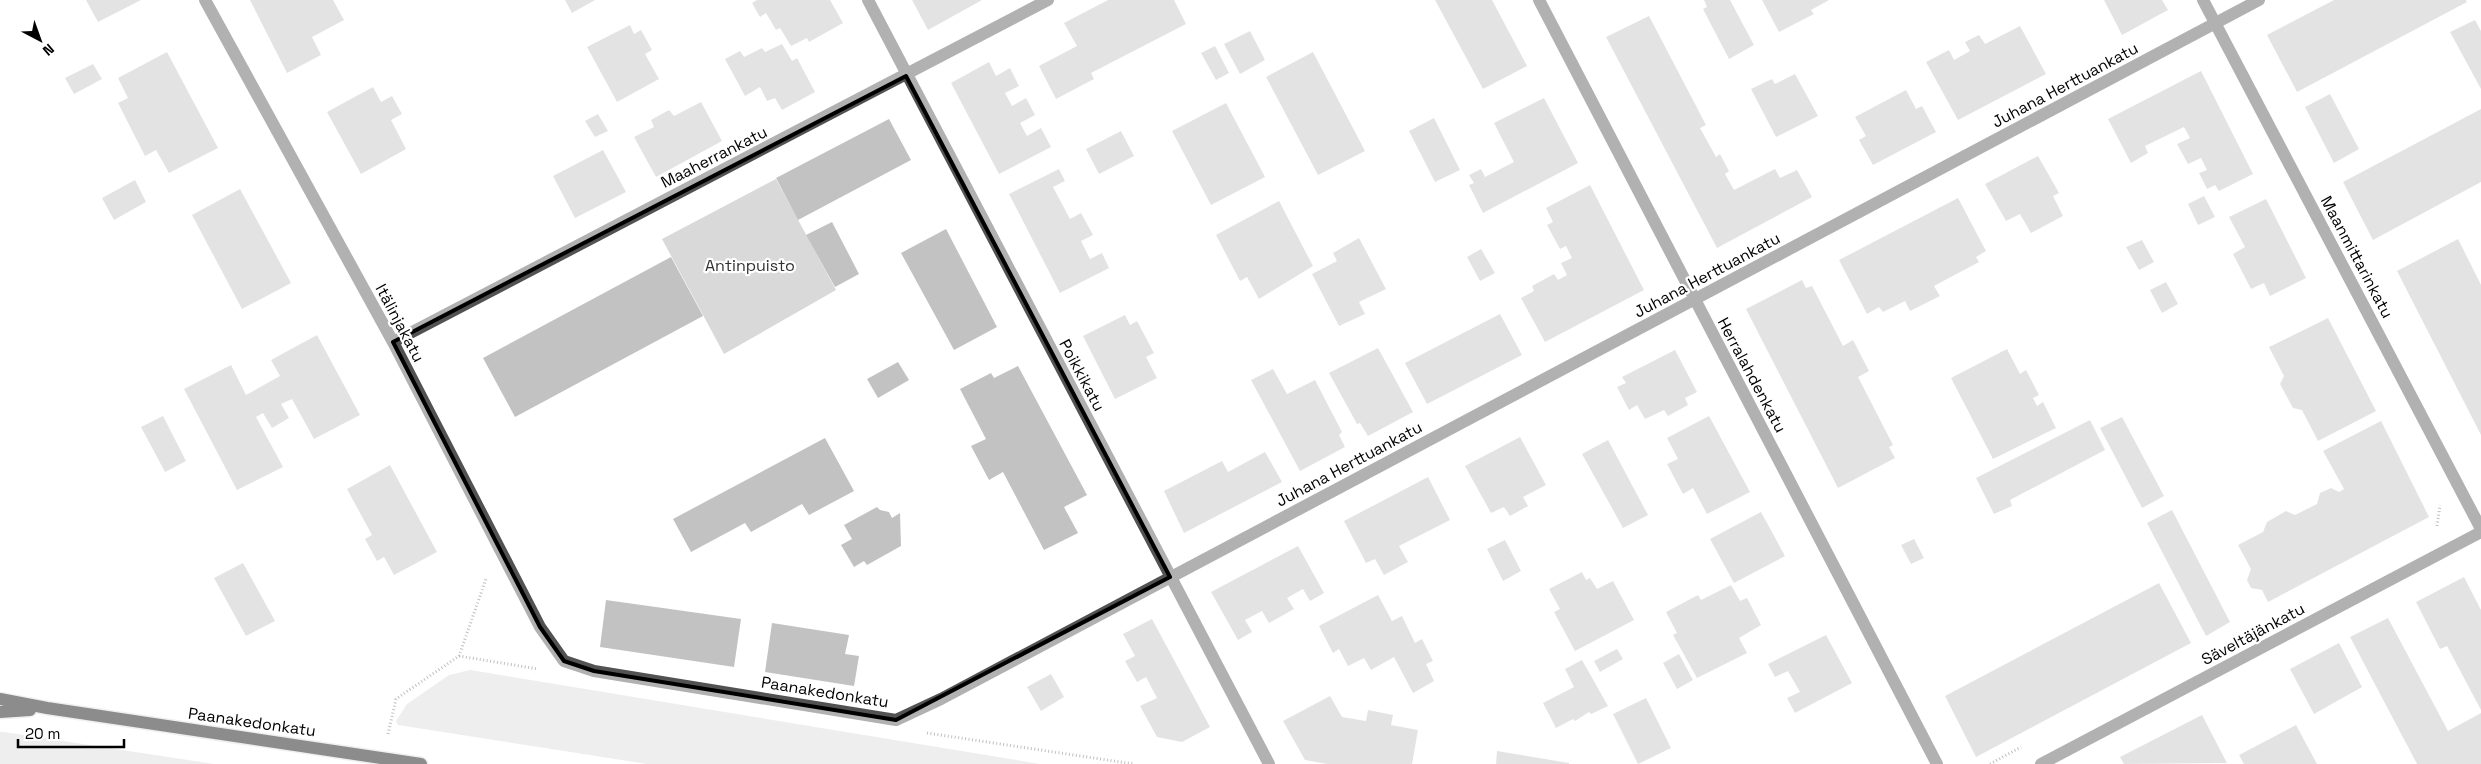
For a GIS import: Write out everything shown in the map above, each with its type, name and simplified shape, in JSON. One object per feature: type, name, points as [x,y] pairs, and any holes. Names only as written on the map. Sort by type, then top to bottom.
[{"type":"main road","name":"Paanakedonkatu","points":[[0,699],[47,708],[421,764]]},
{"type":"main road","name":"Paanakedonkatu","points":[[0,712],[47,708]]},
{"type":"street","name":"Itälinjakatu","points":[[205,0],[393,342],[540,627],[564,662]]},
{"type":"street","name":"Poikkikatu","points":[[868,0],[906,76],[1269,764]]},
{"type":"street","name":"Maaherrankatu","points":[[393,342],[906,76],[1048,0]]},
{"type":"street","name":"Herralahdenkatu","points":[[1539,0],[1937,764]]},
{"type":"street","name":"Maanmittarinkatu","points":[[2203,0],[2481,531]]},
{"type":"street","name":"Juhana Herttuankatu","points":[[1170,578],[2259,0]]},
{"type":"street","name":"Säveltäjänkatu","points":[[2041,764],[2481,531]]},
{"type":"street","name":"Paanakedonkatu","points":[[564,662],[594,671],[896,720],[942,699],[1170,578]]},
{"type":"path","points":[[382,758],[396,699],[459,656],[486,579],[481,570]]},
{"type":"path","points":[[459,656],[540,670]]},
{"type":"highlighted area","points":[[906,76],[1170,577],[896,720],[594,671],[564,661],[540,627],[393,342]]},
{"type":"green space","name":"Antinpuisto","points":[[776,179],[836,290],[724,354],[662,239]]},
{"type":"green space","points":[[470,670],[1040,764],[647,764],[398,725],[396,721],[407,704],[449,675]]},
{"type":"green space","points":[[0,732],[4,732],[214,764],[0,764]]},
{"type":"building","points":[[86,0],[141,0],[98,22]]},
{"type":"building","points":[[250,0],[333,0],[344,20],[312,37],[321,55],[287,73]]},
{"type":"building","points":[[565,0],[595,0],[572,13]]},
{"type":"building","points":[[757,0],[830,0],[843,23],[809,42],[807,38],[791,46],[780,28],[776,30],[766,13],[760,17],[752,3]]},
{"type":"building","points":[[912,0],[982,0],[928,30]]},
{"type":"building","points":[[1108,0],[1174,0],[1186,24],[1091,73],[1094,79],[1056,99],[1039,66],[1077,46],[1064,23]]},
{"type":"building","points":[[1435,0],[1492,0],[1527,66],[1483,89]]},
{"type":"building","points":[[1704,0],[1730,0],[1754,45],[1729,59],[1703,9],[1707,7]]},
{"type":"building","points":[[1762,0],[1829,0],[1811,10],[1814,14],[1779,32]]},
{"type":"building","points":[[2104,0],[2162,0],[2168,10],[2122,35]]},
{"type":"building","points":[[2334,0],[2466,0],[2467,2],[2297,92],[2267,35]]},
{"type":"building","points":[[1649,16],[1706,125],[1700,128],[1716,157],[1720,154],[1729,171],[1725,174],[1734,190],[1775,169],[1780,178],[1797,170],[1812,197],[1717,248],[1606,37]]},
{"type":"building","points":[[2475,20],[2481,31],[2481,89],[2450,32]]},
{"type":"building","points":[[630,25],[634,34],[641,30],[652,50],[645,54],[659,79],[617,102],[587,47]]},
{"type":"building","points":[[2020,26],[2046,74],[1958,120],[1926,62],[1949,50],[1954,60],[1970,51],[1965,42],[1979,35],[1985,44]]},
{"type":"building","points":[[1250,31],[1265,60],[1240,74],[1224,44]]},
{"type":"building","points":[[782,44],[792,61],[797,58],[815,92],[782,110],[775,98],[767,101],[760,87],[745,96],[725,59],[740,51],[744,57],[762,48],[765,52]]},
{"type":"building","points":[[1215,46],[1229,73],[1216,80],[1201,53]]},
{"type":"building","points":[[167,52],[218,148],[169,173],[156,150],[145,156],[118,103],[128,98],[118,78]]},
{"type":"building","points":[[1313,52],[1365,151],[1318,175],[1266,77]]},
{"type":"building","points":[[989,62],[996,76],[1010,68],[1019,86],[1005,93],[1012,106],[1026,98],[1035,115],[1020,123],[1027,136],[1041,128],[1051,147],[999,174],[951,83]]},
{"type":"building","points":[[93,64],[102,79],[74,94],[65,78]]},
{"type":"building","points":[[2201,71],[2253,174],[2219,191],[2215,185],[2207,189],[2199,173],[2207,170],[2201,158],[2188,164],[2177,144],[2190,138],[2184,127],[2145,146],[2148,153],[2131,163],[2108,119]]},
{"type":"building","points":[[1795,74],[1818,116],[1776,137],[1751,89],[1772,79],[1775,84]]},
{"type":"building","points":[[373,87],[381,102],[392,96],[402,114],[391,120],[406,149],[361,174],[327,112]]},
{"type":"building","points":[[1906,90],[1916,109],[1922,106],[1936,132],[1873,165],[1859,140],[1866,136],[1855,117]]},
{"type":"building","points":[[2330,94],[2359,149],[2334,163],[2305,107]]},
{"type":"building","points":[[1544,98],[1578,163],[1483,213],[1469,185],[1474,183],[1469,175],[1481,169],[1485,177],[1514,162],[1494,123]]},
{"type":"building","points":[[701,102],[722,141],[656,177],[634,137],[654,127],[651,120],[669,110],[674,116]]},
{"type":"building","points":[[1226,103],[1265,177],[1211,205],[1172,131]]},
{"type":"building","points":[[2481,109],[2481,182],[2373,240],[2343,182]]},
{"type":"building","points":[[598,114],[608,131],[595,137],[585,121]]},
{"type":"building","points":[[1434,118],[1460,170],[1435,182],[1409,131]]},
{"type":"building","points":[[889,119],[911,160],[798,220],[776,178]]},
{"type":"building","points":[[1121,131],[1134,156],[1099,174],[1086,149]]},
{"type":"building","points":[[603,150],[626,192],[575,218],[553,176]]},
{"type":"building","points":[[2038,156],[2059,193],[2053,196],[2063,216],[2031,233],[2020,214],[2006,221],[1985,184]]},
{"type":"building","points":[[1059,169],[1065,181],[1053,187],[1070,219],[1081,213],[1093,235],[1081,241],[1090,259],[1102,253],[1109,268],[1060,293],[1009,194]]},
{"type":"building","points":[[135,180],[146,202],[114,220],[102,198]]},
{"type":"building","points":[[1590,185],[1644,290],[1545,342],[1521,298],[1534,291],[1532,286],[1554,274],[1558,280],[1567,275],[1561,263],[1572,258],[1566,246],[1560,249],[1547,225],[1553,222],[1546,208]]},
{"type":"building","points":[[240,189],[291,283],[242,309],[192,215]]},
{"type":"building","points":[[2204,196],[2215,217],[2198,225],[2188,204]]},
{"type":"building","points":[[1958,198],[1986,251],[1976,257],[1979,262],[1934,286],[1940,296],[1910,311],[1905,301],[1883,312],[1879,307],[1867,314],[1839,260]]},
{"type":"building","points":[[2266,199],[2306,278],[2270,296],[2264,283],[2251,289],[2233,254],[2245,247],[2229,217]]},
{"type":"building","points":[[1279,201],[1313,266],[1259,299],[1247,277],[1240,281],[1216,235]]},
{"type":"building","points":[[832,222],[859,274],[835,287],[806,235]]},
{"type":"building","points":[[946,229],[997,327],[954,350],[901,253]]},
{"type":"building","points":[[1359,238],[1386,289],[1359,302],[1365,314],[1339,326],[1312,274],[1337,261],[1333,253]]},
{"type":"building","points":[[2458,239],[2481,285],[2481,435],[2397,271]]},
{"type":"building","points":[[2142,240],[2154,262],[2139,270],[2126,247]]},
{"type":"building","points":[[1481,249],[1495,273],[1480,281],[1467,257]]},
{"type":"building","points":[[671,257],[703,316],[515,417],[483,358]]},
{"type":"building","points":[[1802,280],[1806,288],[1812,286],[1843,346],[1853,340],[1869,371],[1858,377],[1893,445],[1889,447],[1895,458],[1838,488],[1746,309]]},
{"type":"building","points":[[2166,282],[2178,304],[2162,313],[2150,290]]},
{"type":"building","points":[[1500,314],[1522,355],[1427,404],[1405,363]]},
{"type":"building","points":[[1125,315],[1130,325],[1137,321],[1154,353],[1146,357],[1157,378],[1115,399],[1083,336]]},
{"type":"building","points":[[2328,318],[2376,411],[2318,441],[2302,410],[2293,408],[2280,384],[2284,376],[2269,347]]},
{"type":"building","points":[[317,335],[360,415],[314,439],[292,399],[281,404],[289,418],[272,428],[263,413],[256,417],[283,467],[237,490],[184,389],[231,365],[246,395],[280,376],[271,360]]},
{"type":"building","points":[[1378,348],[1413,412],[1368,436],[1360,423],[1357,424],[1329,373]]},
{"type":"building","points":[[2007,349],[2020,374],[2026,370],[2039,395],[2033,398],[2037,406],[2043,402],[2056,428],[1993,459],[1951,378]]},
{"type":"building","points":[[1675,350],[1697,392],[1685,398],[1688,405],[1668,416],[1664,410],[1645,419],[1637,405],[1629,410],[1617,387],[1626,383],[1622,377]]},
{"type":"building","points":[[898,362],[909,380],[878,398],[867,379]]},
{"type":"building","points":[[1018,366],[1087,495],[1064,507],[1078,533],[1044,550],[1003,472],[989,480],[971,446],[986,439],[960,389],[991,373],[994,378]]},
{"type":"building","points":[[1273,369],[1287,394],[1315,380],[1342,432],[1339,435],[1345,447],[1300,471],[1251,380]]},
{"type":"building","points":[[163,416],[186,461],[165,472],[141,427]]},
{"type":"building","points":[[1709,416],[1750,492],[1707,514],[1693,488],[1683,494],[1667,464],[1678,459],[1667,438]]},
{"type":"building","points":[[2122,417],[2164,496],[2142,508],[2100,428]]},
{"type":"building","points":[[2090,420],[2105,450],[2010,500],[2012,506],[1994,514],[1976,478]]},
{"type":"building","points":[[2381,421],[2429,517],[2268,602],[2262,590],[2251,588],[2247,580],[2251,569],[2238,545],[2263,532],[2267,522],[2286,511],[2295,515],[2317,504],[2320,493],[2331,488],[2339,492],[2344,489],[2323,451]]},
{"type":"building","points":[[1520,437],[1546,485],[1523,497],[1528,506],[1510,516],[1504,507],[1491,513],[1465,466]]},
{"type":"building","points":[[825,438],[854,491],[809,515],[802,504],[751,532],[745,523],[691,552],[673,519]]},
{"type":"building","points":[[1608,440],[1648,515],[1623,528],[1582,454]]},
{"type":"building","points":[[1265,452],[1282,482],[1184,533],[1164,491],[1222,461],[1228,472]]},
{"type":"building","points":[[390,465],[437,552],[394,575],[384,557],[377,561],[365,539],[372,535],[347,489]]},
{"type":"building","points":[[1428,477],[1450,520],[1399,546],[1408,562],[1384,575],[1375,559],[1366,563],[1344,521]]},
{"type":"building","points":[[877,507],[880,510],[889,512],[892,518],[900,513],[901,546],[867,565],[864,561],[854,567],[841,545],[852,539],[844,525]]},
{"type":"building","points":[[2172,510],[2230,622],[2206,636],[2147,523]]},
{"type":"building","points":[[1761,512],[1785,556],[1734,583],[1710,539]]},
{"type":"building","points":[[1914,539],[1924,558],[1911,564],[1901,545]]},
{"type":"building","points":[[1505,540],[1521,571],[1503,581],[1487,549]]},
{"type":"building","points":[[1298,546],[1324,593],[1310,601],[1303,589],[1287,598],[1294,609],[1269,623],[1262,611],[1245,620],[1252,632],[1238,640],[1211,592]]},
{"type":"building","points":[[243,563],[275,621],[246,636],[214,578]]},
{"type":"building","points":[[1582,572],[1586,580],[1590,578],[1597,589],[1613,581],[1634,620],[1575,651],[1554,612],[1560,609],[1549,589]]},
{"type":"building","points":[[2464,577],[2481,610],[2481,710],[2447,646],[2440,649],[2416,602]]},
{"type":"building","points":[[2159,583],[2191,643],[1976,757],[1945,696]]},
{"type":"building","points":[[1731,585],[1740,601],[1747,598],[1761,625],[1739,638],[1747,653],[1697,678],[1673,635],[1677,633],[1666,612],[1698,595],[1701,600]]},
{"type":"building","points":[[1378,595],[1392,621],[1402,616],[1415,643],[1422,639],[1433,661],[1426,664],[1434,681],[1413,693],[1394,657],[1371,670],[1364,658],[1348,666],[1339,649],[1333,653],[1319,626]]},
{"type":"building","points":[[606,600],[741,619],[734,667],[600,647]]},
{"type":"building","points":[[2388,618],[2448,731],[2481,713],[2481,764],[2417,764],[2350,637]]},
{"type":"building","points":[[1152,619],[1210,727],[1182,742],[1157,737],[1140,706],[1157,698],[1146,677],[1137,682],[1125,661],[1135,656],[1123,634]]},
{"type":"building","points":[[772,623],[849,635],[845,654],[859,656],[854,686],[765,672]]},
{"type":"building","points":[[1826,635],[1852,683],[1795,713],[1787,698],[1800,692],[1788,671],[1775,677],[1768,664]]},
{"type":"building","points":[[2339,643],[2362,687],[2314,714],[2290,669]]},
{"type":"building","points":[[1617,649],[1623,659],[1600,672],[1594,661]]},
{"type":"building","points":[[1679,654],[1693,680],[1677,689],[1663,663]]},
{"type":"building","points":[[1582,660],[1608,706],[1591,714],[1589,712],[1575,721],[1573,719],[1556,728],[1543,703],[1574,687],[1565,669]]},
{"type":"building","points":[[1051,674],[1064,697],[1041,711],[1027,687]]},
{"type":"building","points":[[1330,696],[1342,717],[1366,721],[1368,710],[1393,715],[1391,725],[1418,730],[1412,764],[1327,764],[1305,760],[1283,721]]},
{"type":"building","points":[[1646,698],[1671,748],[1638,764],[1613,714]]},
{"type":"building","points":[[2202,715],[2227,763],[2124,764],[2120,757]]},
{"type":"building","points":[[2296,725],[2317,764],[2244,764],[2239,755]]},
{"type":"building","points":[[1497,751],[1569,763],[1569,764],[1496,764]]}]
